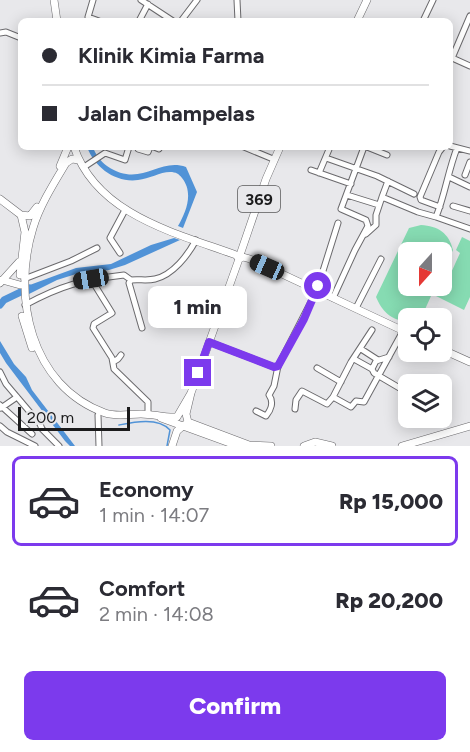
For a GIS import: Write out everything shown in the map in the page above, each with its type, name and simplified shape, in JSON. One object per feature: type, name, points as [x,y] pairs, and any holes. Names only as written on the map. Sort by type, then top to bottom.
[{"type":"main road","points":[[54,0],[57,18]]},
{"type":"main road","points":[[358,18],[367,0]]},
{"type":"main road","points":[[0,200],[21,215],[28,217],[33,215],[67,150]]},
{"type":"main road","points":[[75,150],[82,164],[102,190],[125,210],[172,232],[240,256],[398,329]]},
{"type":"main road","name":"369","points":[[240,256],[273,159],[278,150]]},
{"type":"main road","points":[[1,281],[21,260],[38,216],[66,163],[72,159],[82,164]]},
{"type":"main road","points":[[21,215],[26,248],[22,284]]},
{"type":"main road","points":[[172,446],[183,427],[191,393],[240,256]]},
{"type":"main road","points":[[21,260],[23,302],[38,354],[50,377],[63,391],[98,415],[122,420],[148,414]]},
{"type":"main road","points":[[1,281],[22,284]]},
{"type":"main road","points":[[38,354],[73,394],[97,409],[116,415],[148,414],[175,418],[181,414],[186,399],[191,393]]},
{"type":"main road","points":[[452,354],[470,362]]},
{"type":"main road","points":[[158,416],[238,446]]},
{"type":"main road","points":[[402,446],[470,426]]},
{"type":"main road","points":[[183,427],[249,445],[271,446]]},
{"type":"main road","points":[[304,446],[315,442],[332,446]]},
{"type":"street","points":[[92,18],[88,16],[93,0]]},
{"type":"street","points":[[141,0],[169,18]]},
{"type":"street","points":[[183,18],[197,0]]},
{"type":"street","points":[[237,0],[238,18]]},
{"type":"street","points":[[424,18],[433,0]]},
{"type":"street","points":[[141,18],[148,4]]},
{"type":"street","points":[[453,53],[470,16]]},
{"type":"street","points":[[0,33],[6,32],[18,37]]},
{"type":"street","points":[[453,58],[470,66]]},
{"type":"street","points":[[453,147],[470,151]]},
{"type":"street","points":[[436,217],[449,169],[458,148]]},
{"type":"street","points":[[82,164],[93,162],[105,153],[125,160],[128,150]]},
{"type":"street","points":[[251,150],[273,159]]},
{"type":"street","points":[[319,173],[329,150]]},
{"type":"street","points":[[333,297],[368,226],[368,222],[341,209],[365,150]]},
{"type":"street","points":[[374,150],[387,155]]},
{"type":"street","points":[[440,207],[421,200],[420,197],[441,150]]},
{"type":"street","points":[[326,158],[387,181],[414,194]]},
{"type":"street","points":[[465,175],[470,162]]},
{"type":"street","points":[[311,170],[351,184]]},
{"type":"street","points":[[449,177],[470,187]]},
{"type":"street","points":[[364,234],[368,234],[376,225],[376,215],[387,181]]},
{"type":"street","points":[[347,195],[379,205]]},
{"type":"street","points":[[382,197],[470,229]]},
{"type":"street","points":[[453,206],[470,211]]},
{"type":"street","points":[[120,253],[110,238],[125,210]]},
{"type":"street","points":[[256,411],[266,416],[270,410],[272,400],[269,395],[274,386],[276,367],[317,290],[338,223]]},
{"type":"street","points":[[23,302],[61,286],[91,279],[124,275],[131,280],[152,280],[163,276],[180,263],[196,240]]},
{"type":"street","points":[[22,284],[97,248]]},
{"type":"street","points":[[356,308],[381,259]]},
{"type":"street","points":[[91,279],[112,310],[111,314],[93,326],[113,362],[114,369],[149,404],[148,414]]},
{"type":"street","points":[[131,280],[129,286],[142,328]]},
{"type":"street","points":[[295,410],[296,400],[302,391],[328,404],[372,330]]},
{"type":"street","points":[[209,342],[276,367]]},
{"type":"street","points":[[333,397],[351,407],[356,401],[363,402],[398,343]]},
{"type":"street","points":[[361,349],[378,360]]},
{"type":"street","points":[[113,362],[121,355]]},
{"type":"street","points":[[372,369],[378,360],[389,357]]},
{"type":"street","points":[[354,359],[372,369],[378,377],[398,388]]},
{"type":"street","points":[[317,368],[341,382]]},
{"type":"street","points":[[0,372],[6,384],[42,429],[59,446]]},
{"type":"street","points":[[17,397],[1,407],[32,434]]},
{"type":"street","points":[[98,415],[99,446]]},
{"type":"street","points":[[27,444],[40,424]]},
{"type":"street","points":[[0,426],[27,444],[35,446]]},
{"type":"green space","points":[[421,225],[433,227],[446,235],[450,242],[402,242],[409,228]]},
{"type":"green space","points":[[462,237],[470,241],[470,297],[464,310],[436,296],[452,296],[452,271],[460,253],[456,250]]},
{"type":"green space","points":[[398,251],[398,296],[431,296],[426,308],[398,308],[398,319],[381,307],[376,297]]},
{"type":"water","points":[[88,150],[94,150],[98,158],[107,166],[130,174],[140,174],[167,166],[186,167],[197,192],[183,228],[178,226],[188,202],[188,190],[180,175],[170,172],[138,180],[122,179],[107,172]]},
{"type":"water","points":[[174,238],[180,240],[125,265],[109,270],[76,274],[57,280],[27,295],[27,286],[76,268],[111,264],[151,245]]},
{"type":"water","points":[[0,341],[14,364],[26,377],[32,390],[75,446],[70,446],[65,441],[6,363],[0,353]]},
{"type":"waterway","points":[[0,305],[4,300],[29,288]]},
{"type":"waterway","points":[[119,425],[159,423],[170,430],[167,446]]},
{"type":"route","points":[[198,373],[209,342],[274,367],[278,366],[304,319],[318,286]]}]
